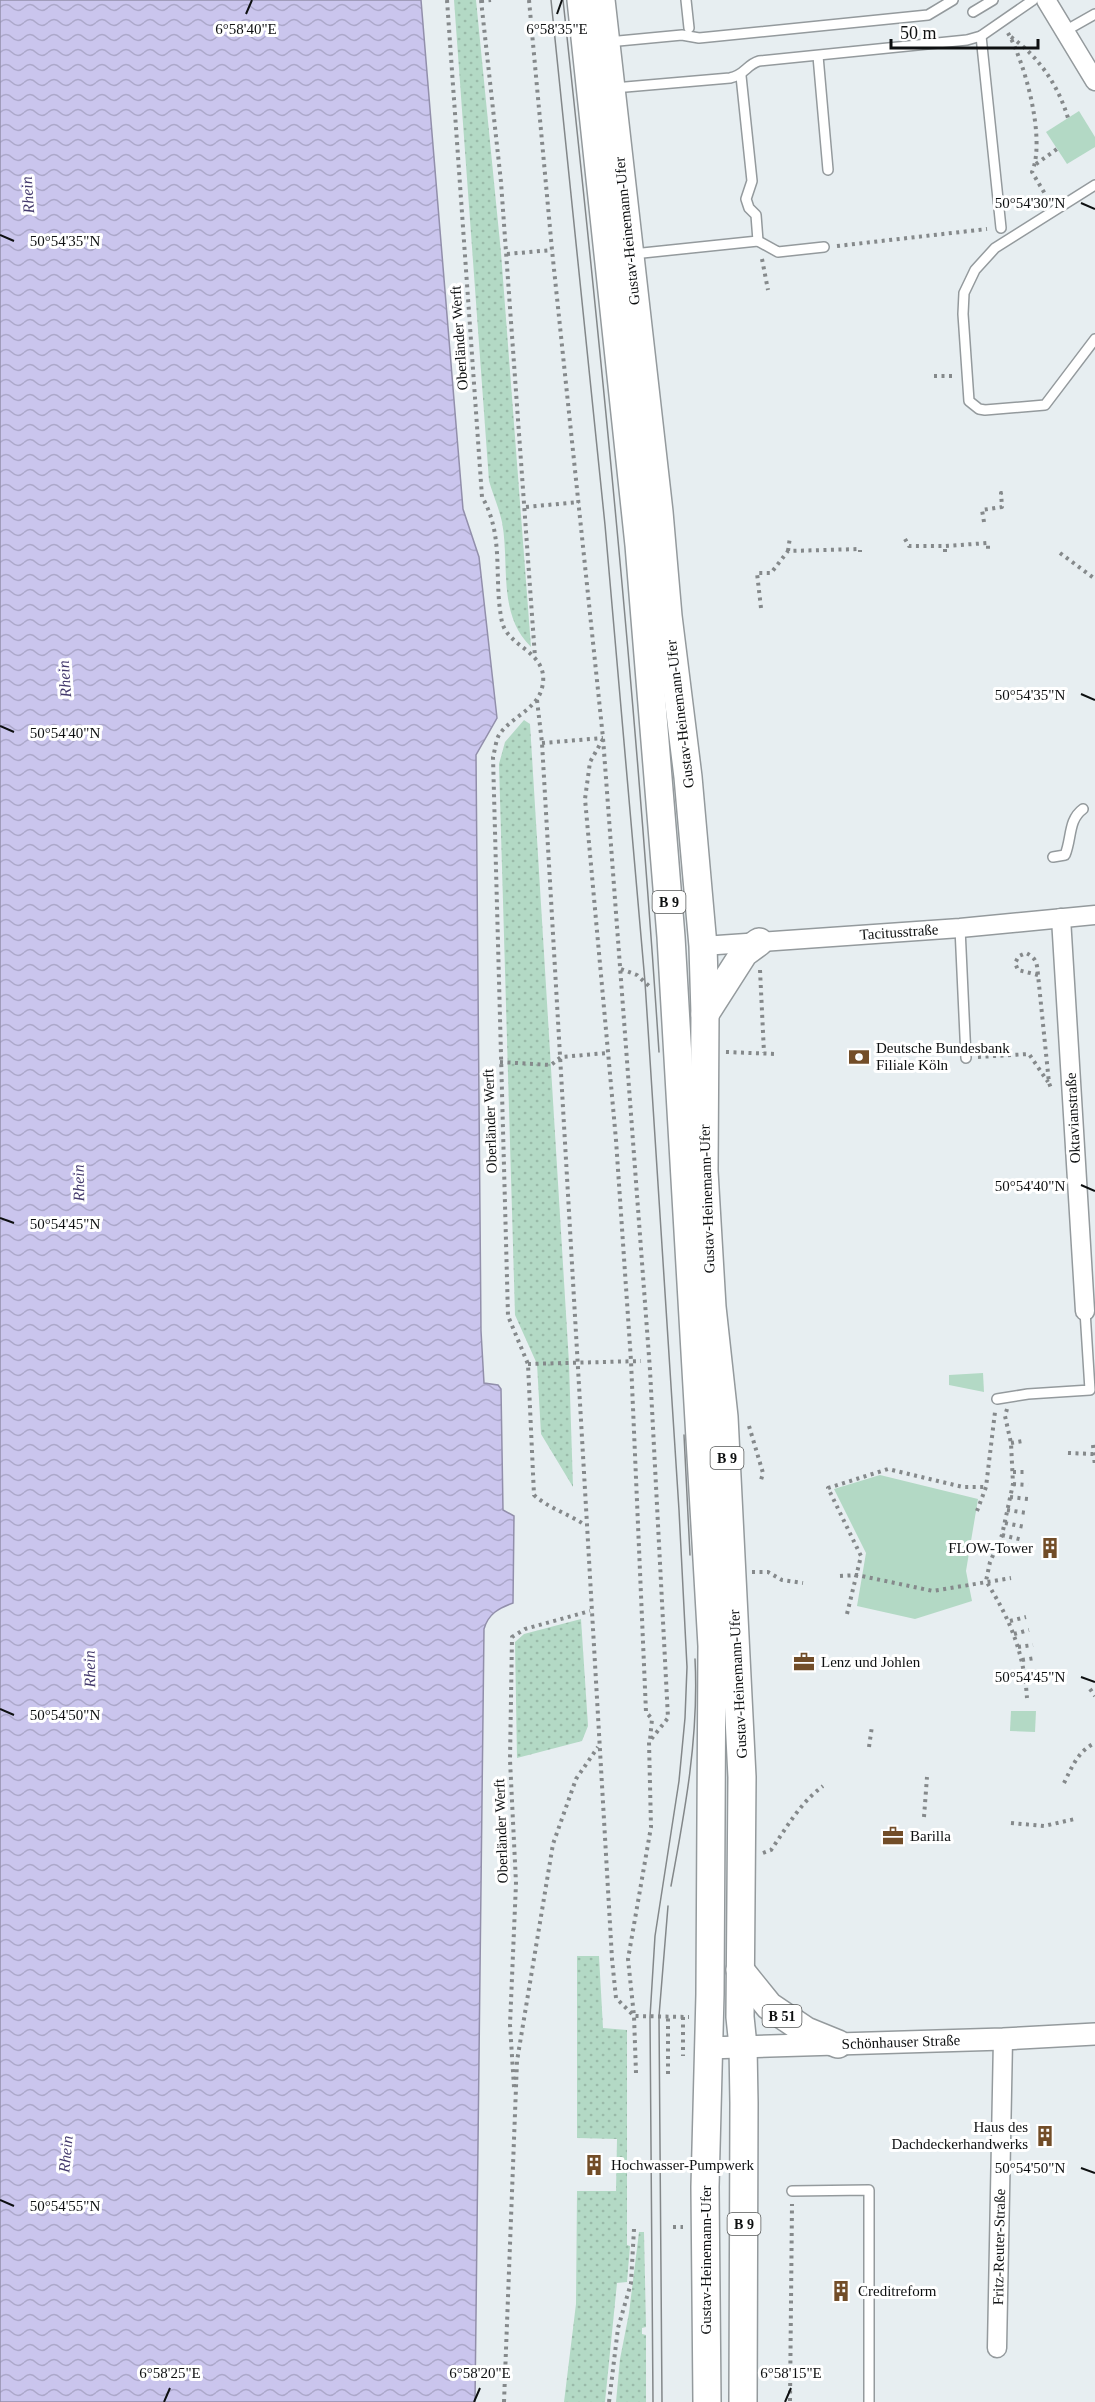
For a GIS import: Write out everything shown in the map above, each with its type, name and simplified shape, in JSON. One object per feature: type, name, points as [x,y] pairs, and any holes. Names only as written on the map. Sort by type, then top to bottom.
[{"type":"main road","name":"Gustav-Heinemann-Ufer","points":[[581,0],[639,545],[687,947],[705,1014],[704,1171],[712,1307],[724,1417],[741,1743],[740,2017],[743,2046],[743,2402]]},
{"type":"main road","name":"Gustav-Heinemann-Ufer","points":[[601,0],[631,254],[668,616],[688,777],[687,947],[712,1646],[710,1994],[695,2049],[705,2187],[707,2402]]},
{"type":"main road","points":[[705,1014],[744,953],[759,942]]},
{"type":"main road","name":"B 51","points":[[740,1970],[769,2006],[806,2031],[838,2044]]},
{"type":"street","points":[[1047,0],[1095,81]]},
{"type":"street","name":"Tacitusstraße","points":[[687,947],[960,928],[1095,915]]},
{"type":"street","name":"Oktavianstraße","points":[[1061,918],[1085,1311]]},
{"type":"street","name":"Schönhauser Straße","points":[[695,2049],[1095,2034]]},
{"type":"street","name":"Fritz-Reuter-Straße","points":[[997,2348],[1003,2039]]},
{"type":"lane","points":[[686,0],[689,28]]},
{"type":"lane","points":[[606,42],[682,35],[699,38],[928,15],[954,0]]},
{"type":"lane","points":[[973,12],[993,0]]},
{"type":"lane","points":[[611,88],[741,76],[752,64],[759,61],[967,40],[981,36],[1033,0]]},
{"type":"lane","points":[[1065,31],[1095,14]]},
{"type":"lane","points":[[981,36],[1001,228]]},
{"type":"lane","points":[[818,56],[828,170]]},
{"type":"lane","points":[[741,76],[752,181],[746,199],[749,208],[756,215],[758,241]]},
{"type":"lane","points":[[1095,184],[995,248],[975,270],[964,293],[963,314],[969,401],[979,409],[1045,405],[1095,339]]},
{"type":"lane","points":[[631,254],[758,241],[778,252],[824,247]]},
{"type":"lane","points":[[1053,857],[1065,855],[1072,822],[1083,809]]},
{"type":"lane","points":[[960,928],[966,1058]]},
{"type":"lane","name":"Oktavianstraße","points":[[997,1399],[1028,1394],[1090,1390],[1085,1311]]},
{"type":"lane","points":[[792,2191],[868,2190],[869,2402]]},
{"type":"path","name":"Oberländer Werft","points":[[447,0],[482,497],[495,523],[502,624],[518,644],[535,657]]},
{"type":"path","points":[[491,0],[481,0],[507,254],[535,657],[543,670],[542,688],[537,699],[542,743],[561,1057],[590,1611],[616,1998],[634,2016],[683,2017],[695,2049]]},
{"type":"path","points":[[529,0],[552,250],[603,738],[650,1370],[668,1718],[649,1742]]},
{"type":"path","points":[[1000,21],[1010,36],[1026,76],[1033,109],[1035,164],[1032,172],[1051,205]]},
{"type":"path","points":[[1010,36],[1027,48],[1041,65],[1058,92],[1068,118]]},
{"type":"path","points":[[1035,164],[1057,149]]},
{"type":"path","points":[[824,247],[988,229]]},
{"type":"path","points":[[758,241],[768,290]]},
{"type":"path","points":[[507,254],[552,250]]},
{"type":"path","points":[[934,376],[967,375]]},
{"type":"path","points":[[984,522],[982,510],[1002,507],[1001,493],[1007,493]]},
{"type":"path","points":[[526,507],[579,502]]},
{"type":"path","points":[[761,608],[757,573],[771,573],[788,551],[790,537]]},
{"type":"path","points":[[905,539],[909,546],[988,543],[988,549]]},
{"type":"path","points":[[945,546],[945,552]]},
{"type":"path","points":[[788,551],[821,553],[860,549],[860,552]]},
{"type":"path","points":[[1060,553],[1095,579]]},
{"type":"path","name":"Oberländer Werft","points":[[537,699],[499,735],[493,756],[508,1316],[528,1364],[534,1495],[585,1525]]},
{"type":"path","points":[[542,743],[603,738]]},
{"type":"path","points":[[603,738],[590,762],[585,799],[617,1152],[631,1361],[646,1712],[652,1719],[649,1742],[651,1827],[628,1959],[634,2016],[636,2073]]},
{"type":"path","points":[[759,942],[764,1053]]},
{"type":"path","points":[[1038,975],[1018,970],[1015,963],[1019,956],[1026,953],[1033,956],[1037,962],[1049,1083]]},
{"type":"path","points":[[704,1051],[776,1054]]},
{"type":"path","points":[[500,1062],[551,1065],[561,1057],[607,1053]]},
{"type":"path","points":[[966,1058],[1029,1054],[1052,1088]]},
{"type":"path","points":[[528,1364],[641,1361]]},
{"type":"path","points":[[977,1511],[986,1487],[997,1399]]},
{"type":"path","points":[[1005,1416],[1011,1443],[1012,1484],[1002,1535],[990,1562],[986,1581],[1010,1621],[1026,1674],[1027,1698]]},
{"type":"path","points":[[746,1417],[763,1473],[761,1480]]},
{"type":"path","points":[[1011,1443],[1023,1441]]},
{"type":"path","points":[[1093,1445],[1095,1467]]},
{"type":"path","points":[[1068,1453],[1093,1454]]},
{"type":"path","points":[[847,1614],[861,1556],[828,1488],[888,1469],[963,1487],[986,1487]]},
{"type":"path","points":[[1013,1472],[1028,1472]]},
{"type":"path","points":[[1012,1484],[1028,1485]]},
{"type":"path","points":[[1010,1497],[1028,1499]]},
{"type":"path","points":[[1007,1510],[1027,1513]]},
{"type":"path","points":[[1005,1523],[1025,1527]]},
{"type":"path","points":[[1002,1535],[1023,1540]]},
{"type":"path","points":[[757,1571],[768,1572],[782,1580],[803,1583]]},
{"type":"path","points":[[840,1576],[857,1575],[933,1591],[1011,1578]]},
{"type":"path","name":"Oberländer Werft","points":[[515,2108],[510,2025],[516,1883],[510,1760],[512,1637],[525,1629],[590,1611]]},
{"type":"path","points":[[1010,1621],[1026,1617]]},
{"type":"path","points":[[1014,1634],[1029,1630]]},
{"type":"path","points":[[1018,1647],[1033,1645]]},
{"type":"path","points":[[1022,1660],[1035,1658]]},
{"type":"path","points":[[1090,1689],[1095,1696]]},
{"type":"path","points":[[869,1747],[872,1726]]},
{"type":"path","points":[[1064,1782],[1084,1749],[1095,1743]]},
{"type":"path","name":"Oberländer Werft","points":[[504,2402],[517,2061],[553,1844],[576,1779],[599,1747]]},
{"type":"path","points":[[924,1817],[927,1777]]},
{"type":"path","points":[[741,1860],[771,1851],[797,1810],[822,1786]]},
{"type":"path","points":[[1011,1823],[1044,1826],[1075,1819]]},
{"type":"path","points":[[668,2017],[668,2074]]},
{"type":"path","points":[[790,2401],[792,2191]]},
{"type":"path","points":[[673,2227],[683,2227]]},
{"type":"path","points":[[609,2402],[618,2328],[631,2283],[634,2229]]},
{"type":"green space","points":[[454,0],[476,0],[501,253],[531,647],[520,634],[509,604],[502,522],[489,481]]},
{"type":"green space","points":[[1079,111],[1095,137],[1095,147],[1067,164],[1046,132]]},
{"type":"green space","points":[[524,720],[530,724],[569,1363],[573,1487],[541,1434],[537,1364],[515,1315],[499,764],[505,742]]},
{"type":"green space","points":[[983,1373],[984,1392],[949,1385],[949,1375]]},
{"type":"green space","points":[[880,1475],[978,1499],[966,1571],[972,1601],[915,1619],[857,1606],[866,1553],[834,1489]]},
{"type":"green space","points":[[581,1619],[588,1726],[582,1741],[517,1758],[515,1642],[524,1634]]},
{"type":"green space","points":[[1011,1711],[1036,1711],[1035,1732],[1010,1731]]},
{"type":"green space","points":[[577,1956],[599,1956],[603,2028],[627,2030],[627,2245],[630,2246],[627,2282],[617,2283],[605,2402],[564,2402],[576,2304],[577,2191],[616,2191],[617,2139],[577,2138]]},
{"type":"green space","points":[[639,2232],[644,2232],[646,2327],[642,2328],[642,2334],[646,2335],[646,2402],[616,2402],[620,2359],[629,2313]]},
{"type":"water","name":"Rhein","points":[[0,0],[421,0],[463,509],[479,557],[497,718],[476,755],[481,1331],[484,1383],[498,1385],[501,1389],[503,1510],[514,1516],[513,1603],[495,1612],[488,1619],[484,1629],[475,2402],[0,2402]]},
{"type":"tram line","points":[[551,0],[605,525],[645,982],[687,1667],[679,1781],[655,1936],[650,2017],[653,2402]]},
{"type":"tram line","points":[[563,0],[617,525],[640,788],[659,1052]]},
{"type":"tram line","points":[[684,1435],[690,1555]]},
{"type":"tram line","points":[[671,1886],[686,1802],[693,1745],[695,1659]]},
{"type":"tram line","points":[[662,2402],[659,2016],[668,1906]]},
{"type":"place","name":"Deutsche Bundesbank Filiale Köln","points":[[859,1057]]},
{"type":"place","name":"FLOW-Tower","points":[[1050,1548]]},
{"type":"place","name":"Lenz und Johlen","points":[[804,1662]]},
{"type":"place","name":"Barilla","points":[[893,1836]]},
{"type":"place","name":"Haus des Dachdeckerhandwerks","points":[[1045,2136]]},
{"type":"place","name":"Hochwasser-Pumpwerk","points":[[594,2165]]},
{"type":"place","name":"Creditreform","points":[[841,2291]]}]
